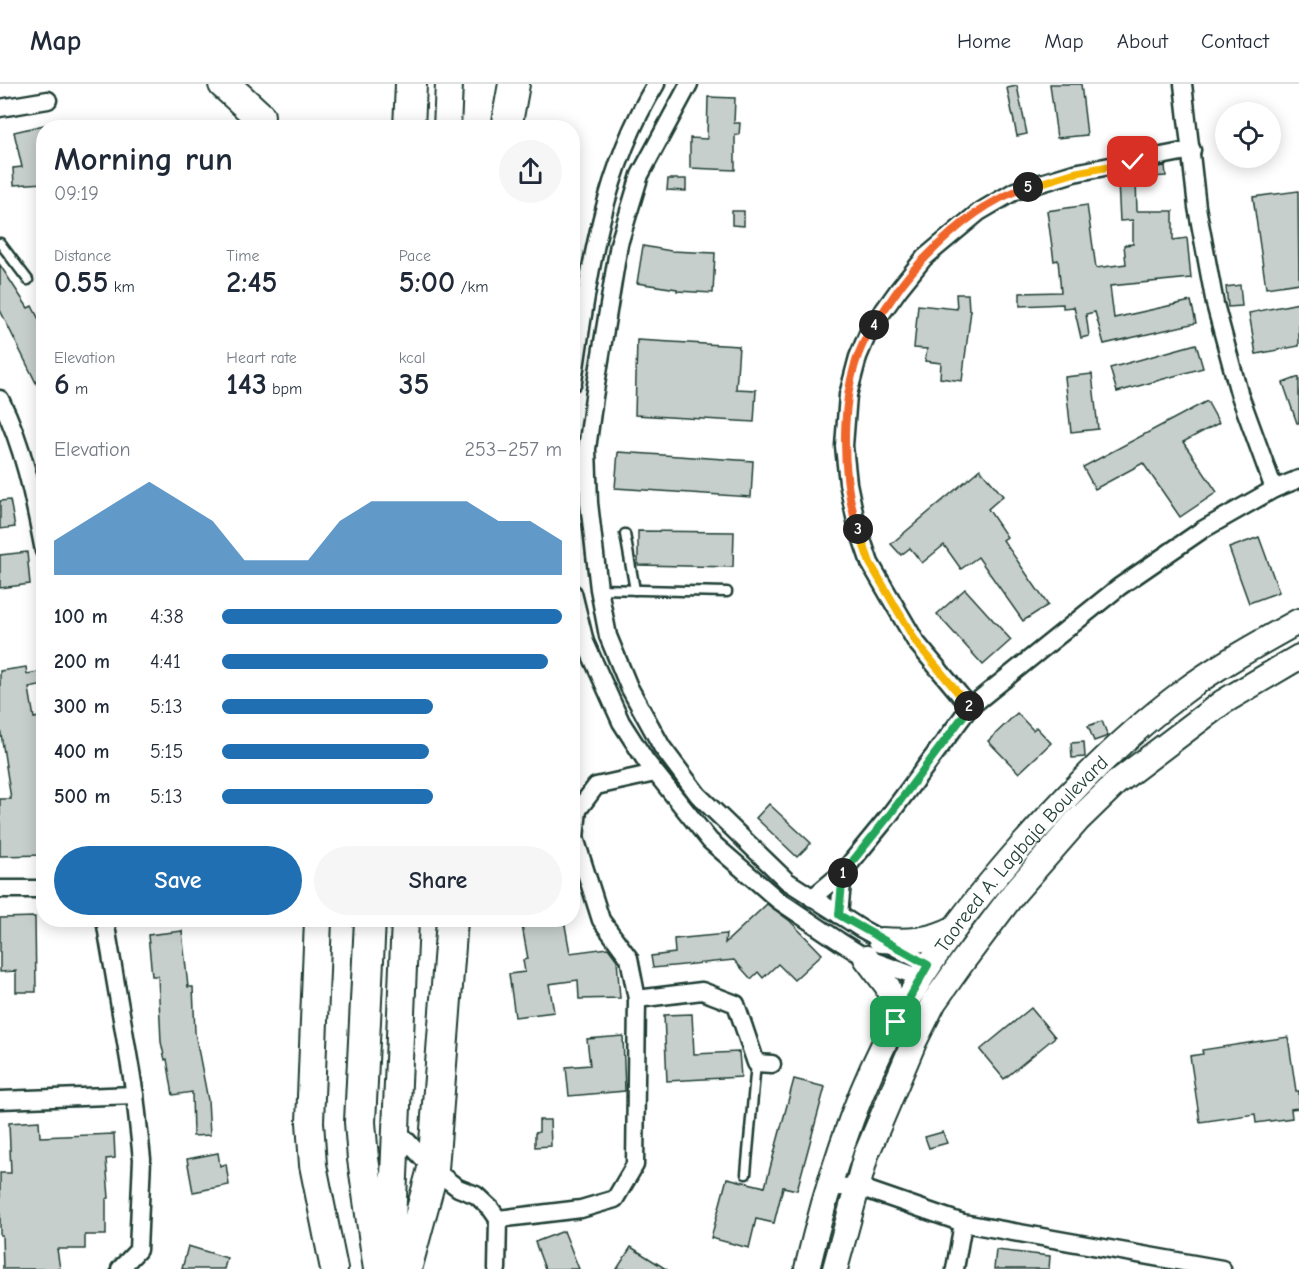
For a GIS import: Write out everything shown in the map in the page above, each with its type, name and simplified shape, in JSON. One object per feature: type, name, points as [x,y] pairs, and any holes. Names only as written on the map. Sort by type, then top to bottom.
[{"type":"highway","points":[[224,84],[260,120]]},
{"type":"highway","points":[[409,120],[411,84]]},
{"type":"highway","points":[[507,120],[514,84]]},
{"type":"highway","points":[[370,927],[360,1122],[364,1171],[379,1269]]},
{"type":"highway","points":[[406,1269],[433,1169],[451,927]]},
{"type":"main road","points":[[237,84],[261,120]]},
{"type":"main road","points":[[447,120],[449,84]]},
{"type":"main road","points":[[318,927],[310,1122],[313,1165],[334,1269]]},
{"type":"main road","points":[[390,1269],[405,927]]},
{"type":"street","points":[[580,339],[597,235],[611,182],[624,149],[656,84]]},
{"type":"street","points":[[689,84],[640,175],[619,244],[587,449],[589,502],[599,589],[608,636],[628,687],[662,747],[698,795],[788,881],[881,940],[927,973],[934,1002]]},
{"type":"street","points":[[1183,84],[1197,207],[1215,304],[1239,393],[1274,489]]},
{"type":"street","points":[[0,108],[48,100]]},
{"type":"street","points":[[970,707],[916,642],[870,563],[856,522],[848,483],[844,446],[848,395],[858,357],[869,331],[924,258],[979,212],[1016,190],[1074,173],[1192,150]]},
{"type":"street","points":[[0,399],[14,426],[36,509]]},
{"type":"street","points":[[812,898],[843,872],[888,817],[970,707],[1119,587],[1202,530],[1274,489],[1299,479]]},
{"type":"street","name":"Taoreed A. Lagbaja Boulevard","points":[[807,1269],[828,1188],[869,1077],[896,1022],[957,927],[993,877],[1073,789],[1129,736],[1184,691],[1252,647],[1299,621]]},
{"type":"street","points":[[580,622],[585,642],[621,722],[655,773],[710,841],[778,900],[866,958],[888,987],[896,1022]]},
{"type":"street","name":"Taoreed A. Lagbaja Boulevard","points":[[835,1269],[866,1155],[914,1042],[934,1002],[1014,893],[1077,821],[1116,783],[1223,702],[1299,657]]},
{"type":"street","points":[[580,807],[596,786],[655,773]]},
{"type":"street","points":[[498,1219],[581,1209],[615,1199],[635,1165],[637,999],[629,958],[602,921],[580,853]]},
{"type":"street","points":[[839,915],[843,872]]},
{"type":"street","points":[[0,889],[36,889]]},
{"type":"street","points":[[106,927],[135,1095],[142,1159],[138,1250],[120,1269]]},
{"type":"street","points":[[881,940],[908,942],[922,940],[938,936],[957,927]]},
{"type":"street","points":[[866,958],[927,973],[963,961]]},
{"type":"street","points":[[637,999],[702,991],[736,1004],[764,1064]]},
{"type":"street","points":[[0,1100],[135,1095]]},
{"type":"street","points":[[395,1128],[433,1169],[458,1188],[476,1195],[491,1209],[498,1219],[497,1269]]},
{"type":"street","points":[[828,1188],[856,1186],[963,1223],[1222,1269]]},
{"type":"street","points":[[955,1269],[963,1223]]},
{"type":"lane","points":[[0,243],[28,280]]},
{"type":"lane","points":[[625,534],[634,590]]},
{"type":"lane","points":[[599,589],[727,592]]},
{"type":"lane","points":[[746,1174],[764,1064]]},
{"type":"building","points":[[1050,84],[1081,84],[1087,135],[1057,138]]},
{"type":"building","points":[[1017,86],[1027,134],[1017,136],[1007,88]]},
{"type":"building","points":[[708,97],[735,98],[734,123],[740,123],[739,135],[735,135],[735,170],[690,168],[690,138],[707,139]]},
{"type":"building","points":[[36,127],[36,184],[14,185],[13,168],[22,167],[14,132]]},
{"type":"building","points":[[1165,166],[1166,176],[1149,177],[1149,169]]},
{"type":"building","points":[[668,179],[686,179],[686,191],[667,190]]},
{"type":"building","points":[[1136,181],[1137,211],[1173,211],[1173,240],[1187,238],[1191,278],[1110,286],[1114,318],[1191,301],[1196,323],[1104,344],[1095,312],[1086,314],[1089,336],[1081,338],[1074,307],[1063,308],[1063,304],[1020,306],[1020,293],[1061,292],[1058,260],[1054,261],[1047,211],[1087,205],[1096,268],[1126,264],[1124,245],[1133,244],[1133,220],[1120,221],[1118,182]]},
{"type":"building","points":[[1298,191],[1299,283],[1266,288],[1253,197]]},
{"type":"building","points":[[732,211],[744,211],[744,226],[732,225]]},
{"type":"building","points":[[643,246],[671,251],[715,253],[713,293],[677,291],[677,289],[637,283]]},
{"type":"building","points":[[0,265],[28,308],[32,306],[36,314],[36,383],[0,310]]},
{"type":"building","points":[[1240,285],[1242,306],[1228,307],[1226,287]]},
{"type":"building","points":[[956,294],[968,294],[969,310],[971,310],[962,381],[940,378],[941,363],[925,361],[927,349],[914,348],[918,305],[957,309]]},
{"type":"building","points":[[1299,303],[1299,346],[1256,354],[1249,313]]},
{"type":"building","points":[[637,340],[739,346],[736,389],[756,390],[754,422],[635,415]]},
{"type":"building","points":[[1196,344],[1203,368],[1117,392],[1110,368]]},
{"type":"building","points":[[1092,374],[1098,429],[1071,432],[1065,377]]},
{"type":"building","points":[[1299,377],[1299,423],[1297,423],[1283,383]]},
{"type":"building","points":[[1207,401],[1219,423],[1183,442],[1217,492],[1180,517],[1143,463],[1095,489],[1083,467]]},
{"type":"building","points":[[618,452],[753,461],[751,497],[615,488]]},
{"type":"building","points":[[980,469],[1003,496],[988,509],[1007,537],[1003,540],[1048,605],[1023,621],[978,557],[961,569],[944,545],[922,563],[910,548],[901,555],[891,544]]},
{"type":"building","points":[[10,500],[15,527],[0,529],[0,501]]},
{"type":"building","points":[[638,531],[734,532],[733,567],[638,565]]},
{"type":"building","points":[[1259,537],[1279,592],[1249,603],[1229,548]]},
{"type":"building","points":[[27,552],[30,584],[0,588],[0,555]]},
{"type":"building","points":[[965,589],[1011,640],[983,665],[937,614]]},
{"type":"building","points":[[26,667],[27,674],[36,672],[36,687],[29,688],[34,718],[36,718],[36,855],[0,856],[0,799],[11,799],[0,727],[0,671]]},
{"type":"building","points":[[1017,713],[1033,730],[1036,727],[1051,743],[1019,773],[988,741]]},
{"type":"building","points":[[1102,721],[1108,736],[1094,741],[1088,726]]},
{"type":"building","points":[[1084,742],[1085,757],[1072,758],[1071,743]]},
{"type":"building","points":[[769,804],[811,843],[797,857],[756,818]]},
{"type":"building","points":[[767,904],[790,921],[822,954],[794,980],[778,964],[763,978],[758,972],[751,979],[734,960],[653,968],[651,956],[675,953],[674,939],[726,934],[725,943]]},
{"type":"building","points":[[35,917],[36,992],[16,992],[16,971],[0,972],[0,918]]},
{"type":"building","points":[[522,927],[565,927],[570,953],[608,948],[617,960],[620,998],[579,999],[578,980],[549,984],[554,1012],[515,1017],[509,974],[525,972],[523,960],[528,959]]},
{"type":"building","points":[[182,931],[188,987],[193,987],[195,1033],[208,1100],[210,1135],[193,1136],[192,1092],[173,1095],[167,1059],[165,1060],[161,1042],[158,976],[152,976],[148,935]]},
{"type":"building","points":[[1031,1008],[1055,1037],[1004,1079],[980,1050]]},
{"type":"building","points":[[692,1014],[694,1054],[739,1052],[741,1077],[667,1081],[664,1015]]},
{"type":"building","points":[[623,1036],[625,1091],[569,1096],[566,1067],[590,1065],[587,1039]]},
{"type":"building","points":[[1288,1037],[1296,1091],[1299,1091],[1299,1108],[1291,1109],[1292,1118],[1256,1123],[1255,1114],[1200,1122],[1190,1056],[1203,1054],[1202,1050]]},
{"type":"building","points":[[794,1079],[825,1087],[797,1190],[783,1187],[774,1223],[756,1219],[749,1248],[711,1238],[727,1178],[765,1187]]},
{"type":"building","points":[[539,1120],[550,1120],[551,1146],[535,1147],[535,1133],[539,1132]]},
{"type":"building","points":[[39,1121],[40,1137],[114,1134],[115,1158],[106,1159],[109,1198],[106,1199],[106,1235],[85,1235],[85,1249],[57,1249],[60,1269],[3,1269],[2,1235],[0,1235],[0,1173],[11,1173],[9,1123]]},
{"type":"building","points":[[943,1132],[947,1143],[929,1148],[925,1137]]},
{"type":"building","points":[[218,1153],[220,1166],[226,1164],[229,1185],[193,1192],[187,1159]]},
{"type":"building","points":[[564,1231],[579,1269],[545,1269],[535,1242]]},
{"type":"building","points":[[188,1246],[227,1258],[224,1269],[182,1269]]},
{"type":"building","points":[[631,1247],[666,1269],[617,1269]]},
{"type":"building","points":[[996,1250],[1050,1256],[1049,1269],[994,1269]]},
{"type":"route","points":[[896,1022],[928,965],[839,915],[843,872],[888,817],[970,707],[916,642],[870,563],[856,522],[848,483],[844,446],[848,395],[858,357],[869,331],[924,258],[979,212],[1016,190],[1074,173],[1133,162]]}]
